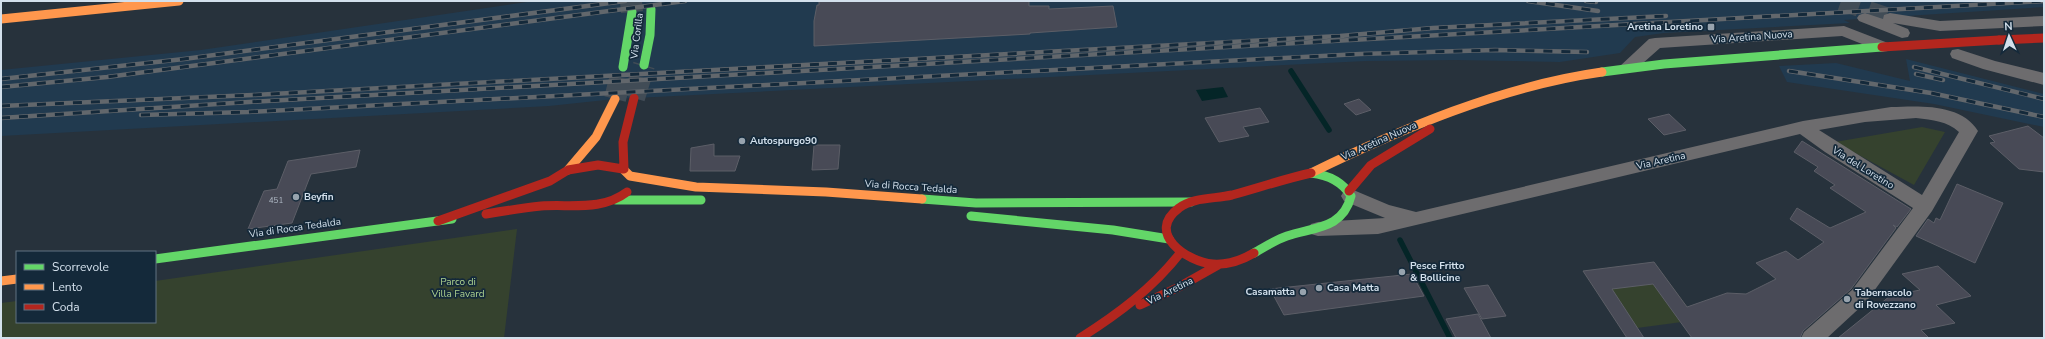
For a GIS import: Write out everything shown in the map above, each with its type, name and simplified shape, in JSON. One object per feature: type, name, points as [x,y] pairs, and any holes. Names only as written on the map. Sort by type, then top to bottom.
[{"type":"street","points":[[1,19],[179,1]]},
{"type":"street","name":"Via Corilla","points":[[644,65],[650,35],[651,9]]},
{"type":"street","name":"Via Corilla","points":[[623,67],[629,38],[632,12]]},
{"type":"street","points":[[1865,18],[1906,34]]},
{"type":"street","points":[[1890,18],[1940,26],[2044,21]]},
{"type":"street","name":"Via Aretina Nuova","points":[[1311,173],[1379,139],[1527,87],[1582,74],[1628,67],[1655,43],[1844,31],[1882,47],[2044,38]]},
{"type":"street","points":[[1958,54],[1989,65],[2044,79]]},
{"type":"street","points":[[616,200],[624,196],[630,188],[622,157],[623,142],[634,98]]},
{"type":"street","points":[[568,170],[580,159],[600,134],[607,122],[616,99]]},
{"type":"street","name":"Via Aretina","points":[[1318,229],[1378,227],[1803,127],[1908,111],[1944,117],[1962,123],[1969,131],[1925,206]]},
{"type":"street","name":"Via Aretina Nuova","points":[[1318,229],[1345,212],[1351,205],[1350,193],[1371,165],[1423,134],[1448,115]]},
{"type":"street","name":"Via del Loretino","points":[[1803,127],[1832,148],[1925,206]]},
{"type":"street","name":"Via di Rocca Tedalda","points":[[438,221],[550,181],[568,170],[598,165],[681,186],[826,192],[976,203],[1191,202],[1222,198],[1284,178],[1311,173]]},
{"type":"street","points":[[1311,173],[1335,178],[1350,193]]},
{"type":"street","name":"Via di Rocca Tedalda","points":[[550,181],[546,194],[558,204]]},
{"type":"street","name":"Via Aretina","points":[[1350,193],[1384,211],[1416,218]]},
{"type":"street","name":"Via di Rocca Tedalda","points":[[156,259],[558,204],[591,205],[616,200],[712,200]]},
{"type":"street","points":[[1191,202],[1174,212],[1169,219],[1167,227],[1169,239],[1176,249],[1196,260],[1218,265],[1239,262],[1272,243],[1301,232],[1318,229]]},
{"type":"street","points":[[1812,338],[1859,296],[1925,206]]},
{"type":"street","points":[[964,215],[1113,230],[1169,239]]},
{"type":"street","name":"Via Aretina","points":[[1120,313],[1165,273],[1181,252]]},
{"type":"street","name":"Via Aretina","points":[[1080,338],[1120,313],[1174,290],[1218,265]]},
{"type":"street","points":[[1,281],[16,279]]},
{"type":"shaded area","points":[[534,1],[2044,1],[2044,7],[1844,20],[1850,23],[1664,33],[1635,37],[1620,53],[1560,62],[1456,60],[1366,61],[615,99],[549,106],[1,136],[1,70],[201,50]]},
{"type":"shaded area","points":[[1906,59],[2044,94],[2044,127],[1934,104],[1787,82],[1779,66],[1836,63],[1910,81]]},
{"type":"shaded area","points":[[1223,87],[1228,97],[1202,101],[1196,90]]},
{"type":"green space","points":[[1922,127],[1945,132],[1914,185],[1835,142]]},
{"type":"green space","name":"Parco di Villa Favard","points":[[517,229],[504,338],[1,338],[1,303],[16,301],[16,323],[156,323],[156,281]]},
{"type":"green space","points":[[1654,262],[1697,320],[1622,330],[1583,271]]},
{"type":"building","points":[[819,1],[1029,1],[1029,6],[1049,6],[1049,9],[1113,6],[1117,27],[1030,34],[814,46],[814,21]]},
{"type":"building","points":[[1359,99],[1371,110],[1356,115],[1344,104]]},
{"type":"building","points":[[1260,108],[1269,122],[1243,127],[1249,136],[1219,142],[1205,118]]},
{"type":"building","points":[[1669,114],[1686,130],[1664,135],[1648,119]]},
{"type":"building","points":[[2028,126],[2044,138],[2044,172],[2019,169],[1990,143],[1995,142],[1989,136]]},
{"type":"building","points":[[1802,141],[1911,209],[1897,227],[1893,225],[1896,228],[1851,289],[1803,331],[1800,338],[1692,338],[1653,284],[1612,289],[1644,338],[1627,338],[1583,271],[1654,262],[1687,307],[1727,293],[1746,294],[1776,279],[1756,263],[1786,251],[1798,260],[1824,242],[1790,219],[1797,208],[1830,228],[1866,212],[1830,188],[1835,185],[1814,171],[1818,167],[1794,152]]},
{"type":"building","points":[[714,144],[714,156],[740,156],[735,171],[690,171],[691,148]]},
{"type":"building","points":[[814,145],[840,145],[838,169],[812,170]]},
{"type":"building","points":[[360,150],[356,167],[311,174],[292,223],[248,229],[264,191],[277,189],[288,161]]},
{"type":"building","points":[[1957,184],[2003,203],[1975,263],[1916,236],[1928,219],[1934,223],[1936,218],[1940,220]]},
{"type":"building","points":[[1938,266],[1971,296],[1936,305],[1955,323],[1921,330],[1929,338],[1838,338],[1890,296],[1920,290],[1902,274]]},
{"type":"building","points":[[1412,274],[1424,296],[1284,315],[1270,289]]},
{"type":"building","points":[[1488,285],[1506,316],[1482,319],[1464,288]]},
{"type":"building","points":[[1478,314],[1491,338],[1456,338],[1446,319]]},
{"type":"waterway","points":[[1291,71],[1329,130]]},
{"type":"waterway","points":[[1400,240],[1450,338]]},
{"type":"tunnel","points":[[631,1],[632,12]]},
{"type":"tunnel","points":[[1841,1],[1890,18]]},
{"type":"tunnel","points":[[634,98],[644,65]]},
{"type":"tunnel","points":[[615,99],[623,67]]},
{"type":"railway","points":[[1,79],[184,59],[625,1]]},
{"type":"railway","points":[[1,87],[107,77],[685,1]]},
{"type":"railway","points":[[1528,1],[1598,11]]},
{"type":"railway","points":[[1586,1],[1596,2]]},
{"type":"railway","points":[[1,118],[249,102],[2044,1]]},
{"type":"railway","points":[[1,106],[253,95],[1340,36],[1433,28],[1666,16]]},
{"type":"railway","points":[[141,115],[248,112],[1360,54],[1495,50],[1587,52]]},
{"type":"railway","points":[[1914,67],[2044,99]]},
{"type":"railway","points":[[1789,71],[1931,93],[2044,117]]},
{"type":"railway","points":[[1916,74],[1943,80]]},
{"type":"traffic: fast","points":[[644,65],[650,35],[651,9]]},
{"type":"traffic: fast","points":[[623,67],[632,12]]},
{"type":"traffic: fast","points":[[1602,72],[1664,64],[1882,47]]},
{"type":"traffic: fast","points":[[1254,253],[1287,236],[1326,225],[1336,220],[1349,206],[1351,196],[1344,186],[1329,177],[1311,173]]},
{"type":"traffic: fast","points":[[922,199],[976,203],[1191,202]]},
{"type":"traffic: fast","points":[[616,200],[701,200]]},
{"type":"traffic: fast","points":[[971,216],[1113,230],[1169,239]]},
{"type":"traffic: fast","points":[[156,259],[452,219]]},
{"type":"traffic: slow","points":[[1,19],[179,1]]},
{"type":"traffic: slow","points":[[1311,173],[1392,136],[1476,104],[1538,85],[1570,77],[1602,72]]},
{"type":"traffic: slow","points":[[568,170],[590,146],[602,128],[615,99]]},
{"type":"traffic: slow","points":[[623,169],[630,176],[696,187],[826,192],[922,199]]},
{"type":"traffic: slow","points":[[1,281],[16,279]]},
{"type":"traffic: jam","points":[[1999,40],[2044,38]]},
{"type":"traffic: jam","points":[[1882,47],[1999,40]]},
{"type":"traffic: jam","points":[[624,169],[623,142],[634,98]]},
{"type":"traffic: jam","points":[[1349,191],[1371,165],[1430,129]]},
{"type":"traffic: jam","points":[[438,221],[550,181],[568,170],[598,165],[623,169]]},
{"type":"traffic: jam","points":[[1254,253],[1229,263],[1204,263],[1184,254],[1169,239],[1166,231],[1168,221],[1179,207],[1193,201],[1225,197],[1281,180],[1311,173]]},
{"type":"traffic: jam","points":[[486,214],[557,205],[600,204],[619,198],[627,192]]},
{"type":"traffic: jam","points":[[1080,338],[1135,300],[1159,278],[1181,252]]},
{"type":"traffic: jam","points":[[1140,305],[1179,287],[1218,265]]},
{"type":"place","name":"Aretina Loretino","points":[[1711,27]]},
{"type":"place","name":"Autospurgo90","points":[[742,141]]},
{"type":"place","name":"Beyfin","points":[[296,197]]},
{"type":"place","name":"Pesce Fritto & Bollicine","points":[[1402,272]]},
{"type":"place","name":"Casa Matta","points":[[1319,288]]},
{"type":"place","name":"Casamatta","points":[[1303,292]]},
{"type":"place","name":"Tabernacolo di Rovezzano","points":[[1847,299]]}]
